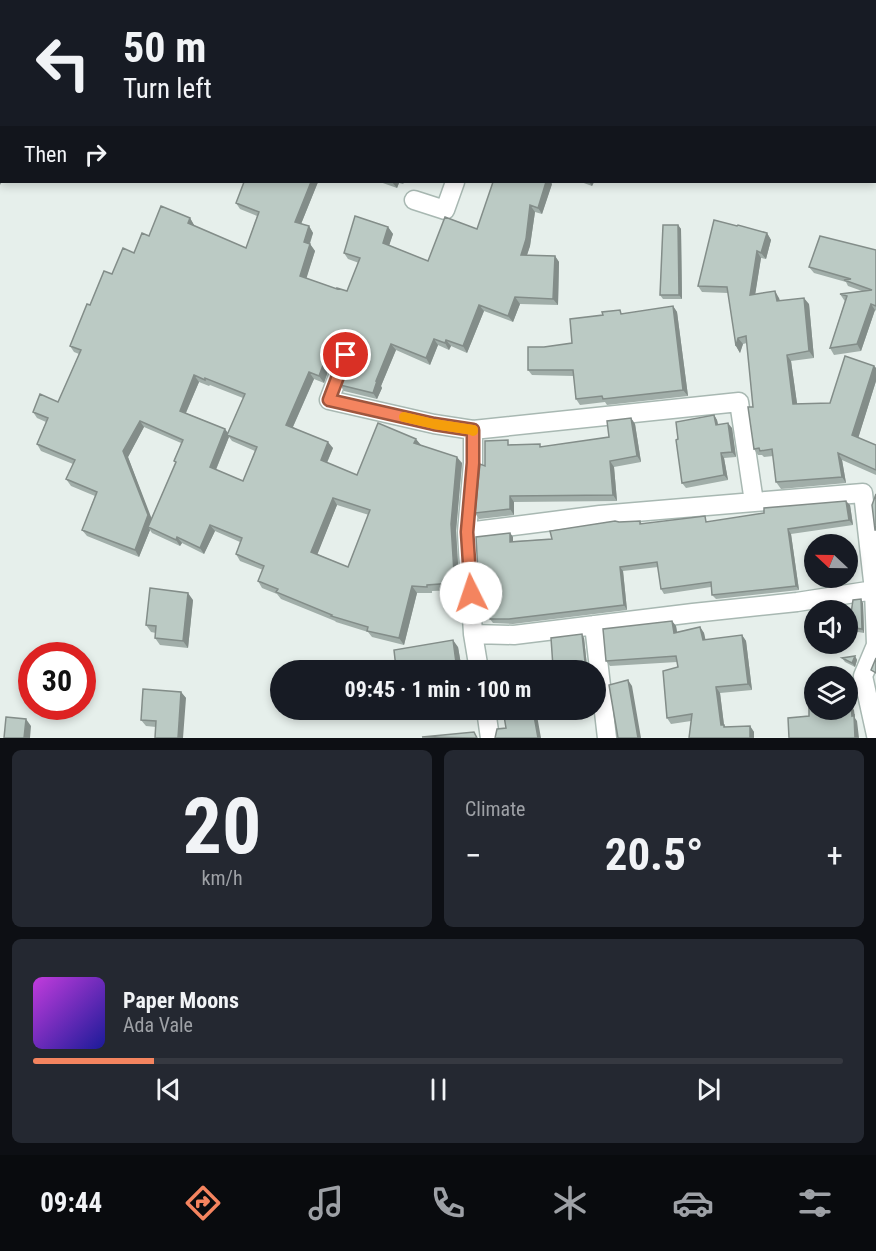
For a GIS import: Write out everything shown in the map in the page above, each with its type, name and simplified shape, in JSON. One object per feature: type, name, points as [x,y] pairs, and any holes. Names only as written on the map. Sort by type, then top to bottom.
[{"type":"street","points":[[414,200],[445,210],[455,183]]},
{"type":"street","points":[[346,355],[329,400],[434,424],[473,430],[739,402],[754,502]]},
{"type":"street","points":[[473,430],[473,463],[467,532],[473,634],[477,660]]},
{"type":"street","points":[[467,532],[600,515],[863,494],[870,503],[876,645],[863,676],[876,735]]},
{"type":"street","points":[[473,634],[514,635],[797,602],[874,590]]},
{"type":"street","points":[[594,625],[607,738]]},
{"type":"street","points":[[487,720],[490,738]]},
{"type":"building","points":[[244,183],[311,183],[295,222],[309,226],[304,242],[310,244],[300,276],[347,291],[360,258],[344,253],[355,216],[388,227],[383,243],[428,261],[445,217],[477,229],[493,183],[546,183],[538,208],[530,205],[526,239],[521,255],[555,256],[553,299],[515,297],[508,316],[479,305],[463,346],[446,340],[445,343],[434,339],[426,358],[391,344],[373,393],[340,385],[353,347],[346,338],[335,339],[319,376],[309,372],[286,425],[328,442],[321,460],[357,475],[378,423],[416,439],[414,443],[457,457],[451,524],[453,583],[427,585],[427,587],[412,586],[399,638],[367,631],[368,627],[331,616],[276,592],[278,589],[258,581],[264,566],[236,554],[242,538],[210,525],[200,548],[148,527],[183,440],[140,421],[123,451],[148,515],[135,550],[82,530],[97,492],[66,479],[75,460],[37,444],[48,418],[33,412],[40,394],[58,402],[81,350],[70,346],[87,304],[90,305],[104,271],[112,274],[123,248],[134,253],[142,233],[149,236],[161,206],[190,218],[188,223],[246,248],[259,212],[236,203]],"holes":[[[194,375],[205,380],[205,378],[245,394],[227,435],[257,447],[243,481],[210,467],[225,429],[180,411]],[[333,498],[370,510],[348,567],[311,552]]]},
{"type":"building","points":[[714,220],[767,233],[761,253],[757,251],[750,295],[775,291],[777,301],[804,298],[809,351],[787,355],[793,404],[830,403],[845,356],[874,366],[852,435],[876,445],[876,470],[838,453],[842,477],[776,482],[772,449],[760,451],[759,448],[754,449],[748,407],[753,407],[746,336],[738,338],[736,346],[727,287],[698,286]]},
{"type":"building","points":[[663,225],[678,225],[679,295],[660,295]]},
{"type":"building","points":[[820,236],[876,250],[876,306],[871,304],[857,344],[830,348],[847,296],[840,294],[872,290],[844,280],[851,279],[809,267]]},
{"type":"building","points":[[673,306],[683,390],[603,399],[602,396],[576,399],[573,370],[528,370],[528,347],[572,343],[570,319],[603,315],[602,312],[620,310],[621,314]]},
{"type":"building","points":[[714,415],[716,425],[728,423],[732,452],[721,453],[724,475],[682,483],[676,422]]},
{"type":"building","points":[[631,418],[637,456],[610,461],[613,495],[510,496],[510,509],[475,513],[480,464],[485,466],[485,441],[508,440],[508,445],[540,444],[540,447],[609,437],[607,421]]},
{"type":"building","points":[[876,494],[876,530],[875,530],[872,505]]},
{"type":"building","points":[[846,501],[849,520],[788,529],[796,586],[712,595],[711,582],[661,589],[657,562],[620,567],[624,605],[509,619],[490,619],[483,572],[478,573],[476,537],[510,533],[510,542],[552,539],[550,531],[615,521],[640,521],[640,524],[705,516],[706,522],[764,513],[764,508]]},
{"type":"building","points":[[150,588],[188,593],[183,641],[155,638],[156,626],[146,625]]},
{"type":"building","points":[[861,599],[862,629],[858,628],[858,600],[853,600]]},
{"type":"building","points":[[672,621],[674,633],[700,627],[703,640],[742,635],[748,684],[716,687],[721,725],[724,727],[750,726],[750,738],[689,738],[692,714],[667,718],[663,671],[678,667],[676,656],[606,661],[603,629]]},
{"type":"building","points":[[582,634],[585,660],[553,660],[551,638]]},
{"type":"building","points":[[453,640],[456,660],[395,660],[394,650]]},
{"type":"building","points":[[855,656],[852,663],[842,658]]},
{"type":"building","points":[[876,658],[876,673],[871,670]]},
{"type":"building","points":[[628,680],[638,738],[618,738],[609,685]]},
{"type":"building","points":[[143,689],[181,692],[178,738],[155,738],[156,721],[141,720]]},
{"type":"building","points":[[804,716],[804,720],[854,720],[855,738],[789,738],[788,718]]},
{"type":"building","points":[[6,717],[26,720],[24,738],[4,738]]},
{"type":"building","points":[[505,720],[535,720],[538,738],[495,738],[497,729],[506,728]]},
{"type":"building","points":[[474,732],[477,738],[422,737]]},
{"type":"slow traffic","points":[[404,417],[473,431]]},
{"type":"route","points":[[346,355],[329,400],[434,424],[473,430],[473,463],[467,532],[471,593]]}]
